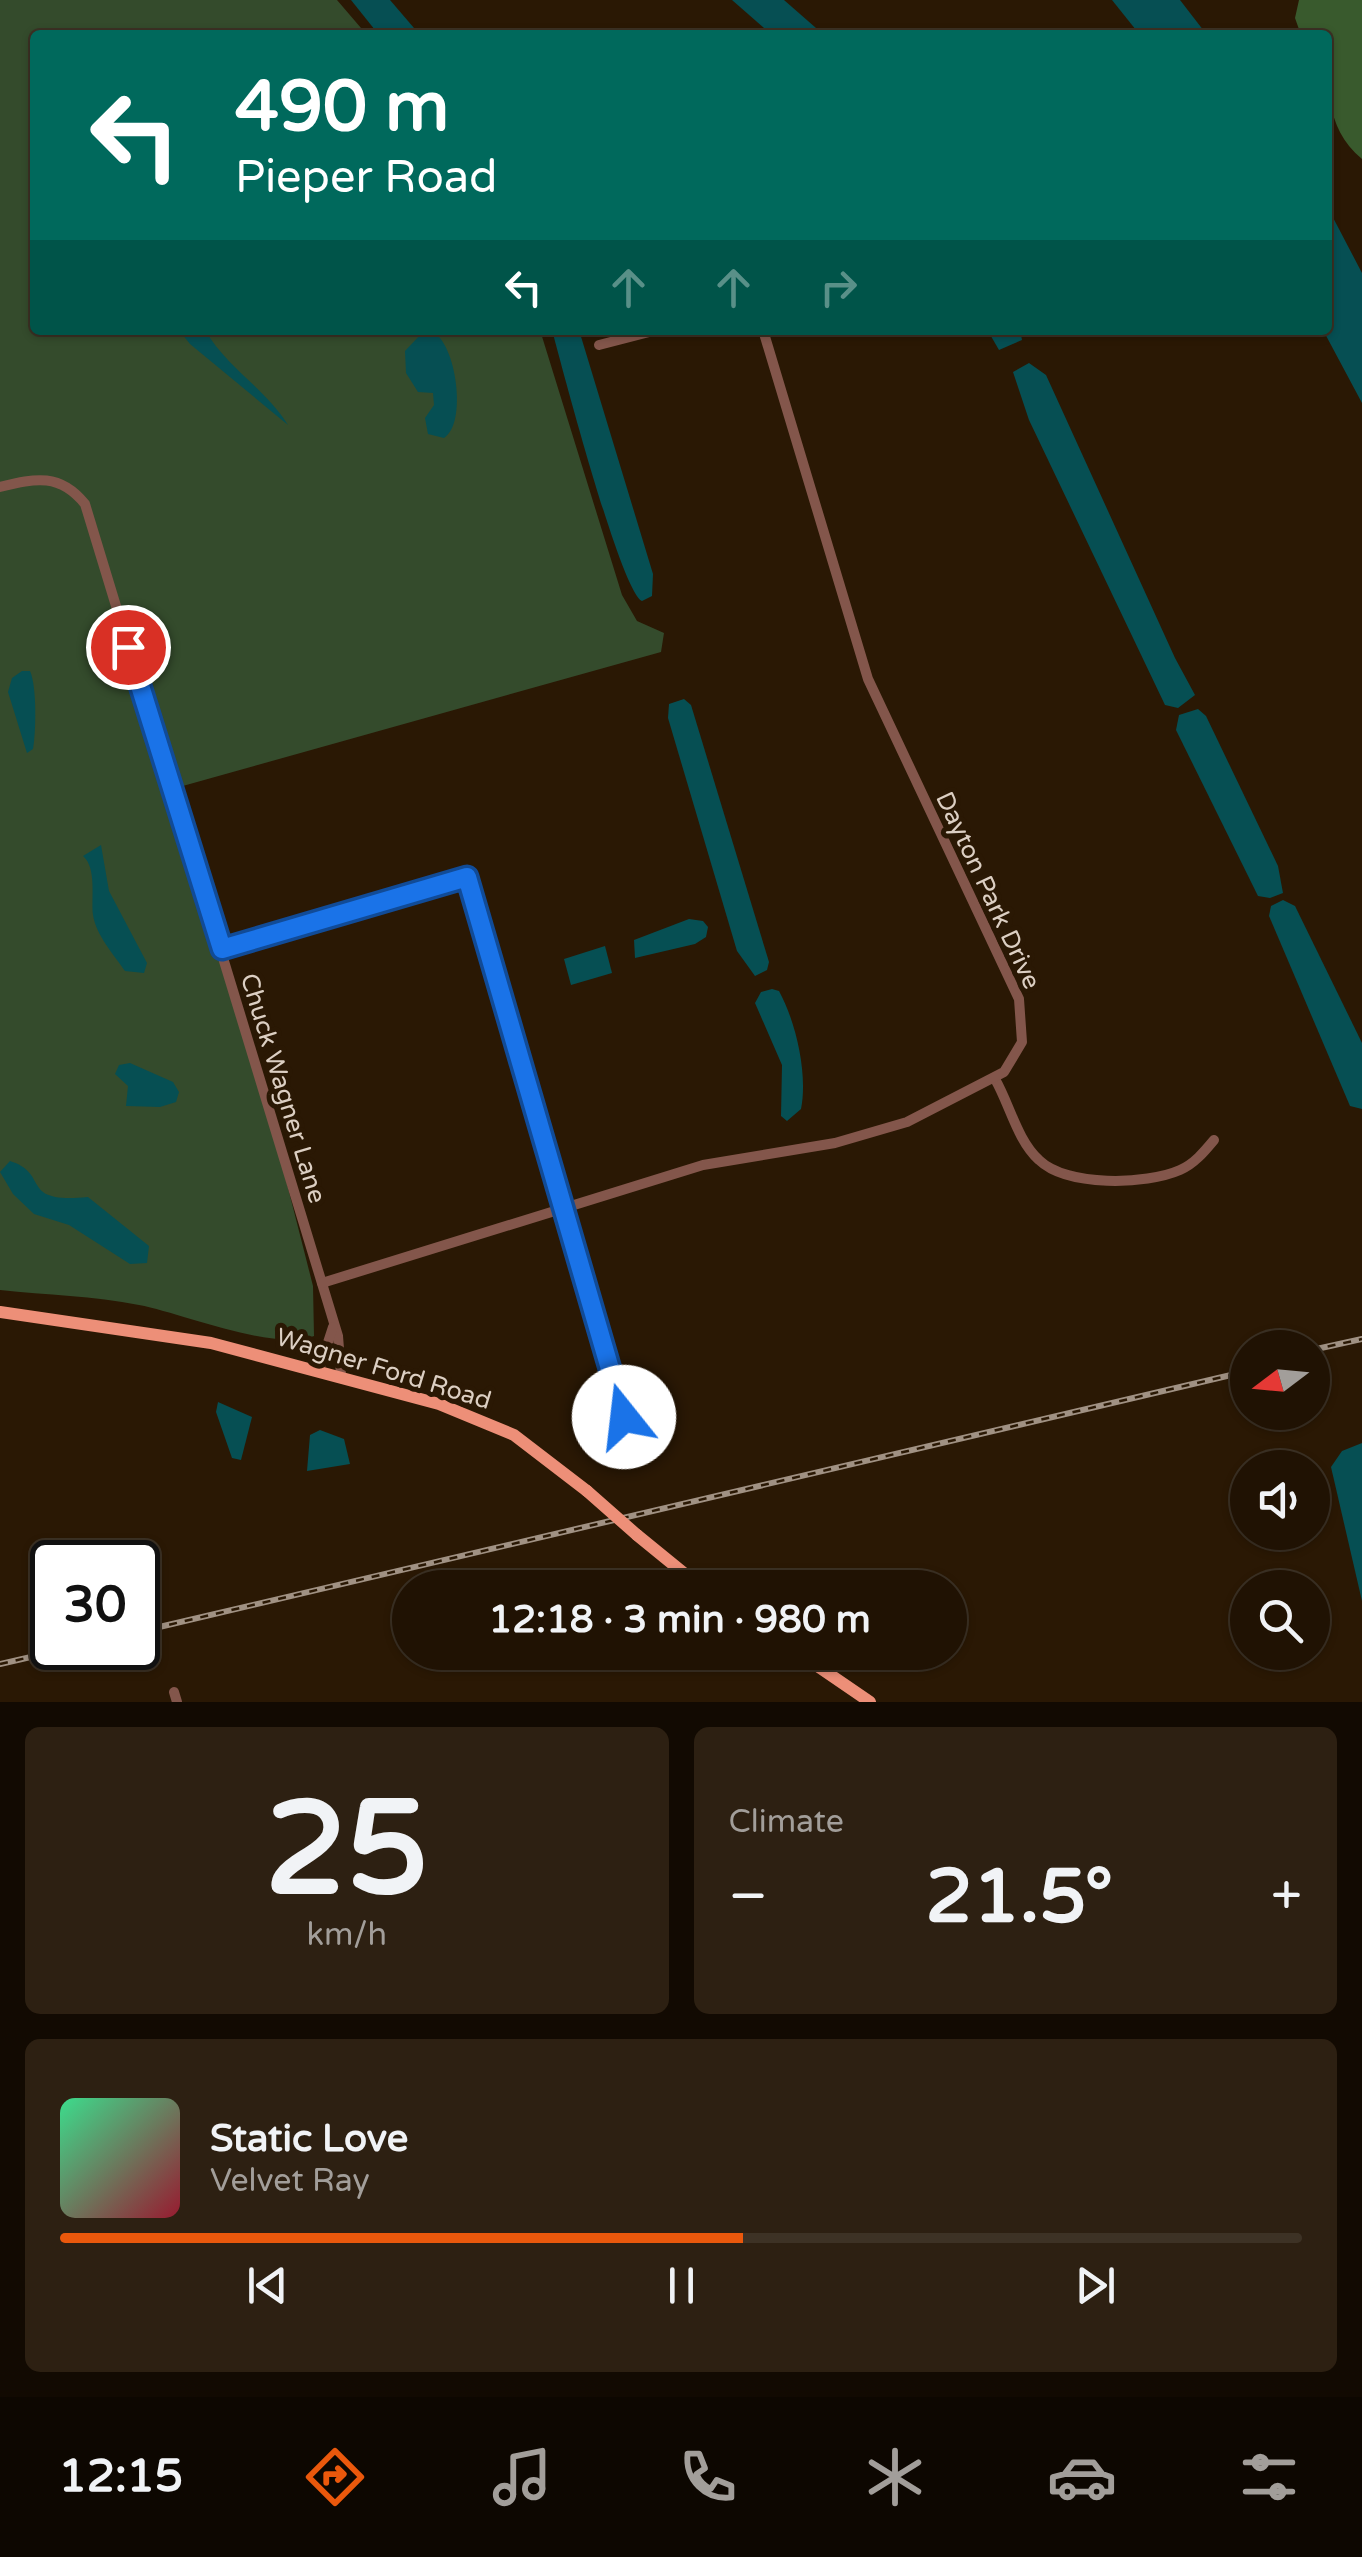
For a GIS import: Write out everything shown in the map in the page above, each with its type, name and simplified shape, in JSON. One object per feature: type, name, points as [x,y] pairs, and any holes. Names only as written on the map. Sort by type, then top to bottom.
[{"type":"main road","name":"Wagner Ford Road","points":[[0,1312],[212,1343],[341,1375],[492,1424],[545,1456],[680,1570]]},
{"type":"main road","points":[[823,1670],[870,1702]]},
{"type":"street","points":[[599,345],[638,335]]},
{"type":"street","name":"Dayton Park Drive","points":[[765,335],[868,679],[1022,1008],[1024,1029],[1017,1053],[995,1079]]},
{"type":"street","name":"Chuck Wagner Lane","points":[[0,486],[36,478],[58,480],[86,504],[341,1347],[341,1375]]},
{"type":"street","points":[[222,949],[467,877],[624,1417],[580,1429]]},
{"type":"street","points":[[322,1283],[702,1164],[879,1132],[995,1079],[1033,1154],[1069,1178],[1102,1180],[1174,1172],[1198,1159],[1214,1140]]},
{"type":"street","points":[[319,1370],[334,1326]]},
{"type":"green space","points":[[0,0],[337,0],[363,30],[30,30],[30,335],[542,335],[622,595],[637,621],[664,633],[661,652],[172,789],[257,1066],[313,1286],[314,1336],[276,1339],[122,1302],[0,1290]]},
{"type":"green space","points":[[1299,0],[1362,0],[1362,159],[1340,133],[1332,110],[1332,30],[1299,30],[1295,18]]},
{"type":"water","points":[[351,0],[390,0],[416,30],[375,30]]},
{"type":"water","points":[[732,0],[784,0],[818,30],[766,30]]},
{"type":"water","points":[[1112,0],[1180,0],[1203,30],[1136,30]]},
{"type":"water","points":[[1332,216],[1362,273],[1362,403],[1326,335],[1332,335]]},
{"type":"water","points":[[183,335],[208,335],[288,425]]},
{"type":"water","points":[[420,335],[435,335],[447,350],[457,401],[456,417],[444,438],[428,434],[425,418],[434,405],[433,393],[418,392],[406,373],[405,351]]},
{"type":"water","points":[[553,335],[581,335],[653,574],[652,596],[642,601],[620,560]]},
{"type":"water","points":[[990,335],[1021,335],[1022,340],[999,350]]},
{"type":"water","points":[[1029,363],[1046,375],[1195,695],[1178,708],[1165,705],[1029,420],[1013,372]]},
{"type":"water","points":[[30,671],[35,698],[33,749],[27,753],[8,692],[12,678]]},
{"type":"water","points":[[684,699],[691,705],[769,962],[767,970],[755,976],[737,951],[668,718],[669,704]]},
{"type":"water","points":[[1198,709],[1206,716],[1278,866],[1283,893],[1270,898],[1258,896],[1176,730],[1179,715]]},
{"type":"water","points":[[101,845],[109,891],[147,963],[144,973],[125,971],[95,922],[92,876],[83,856]]},
{"type":"water","points":[[1283,900],[1295,906],[1362,1043],[1362,1109],[1350,1106],[1269,916],[1271,906]]},
{"type":"water","points":[[689,919],[703,921],[708,927],[706,937],[695,944],[635,958],[634,940]]},
{"type":"water","points":[[605,946],[612,973],[571,985],[564,959]]},
{"type":"water","points":[[779,991],[785,1004],[802,1064],[801,1109],[787,1121],[781,1116],[782,1065],[755,1003],[761,992]]},
{"type":"water","points":[[130,1063],[173,1082],[179,1092],[176,1102],[160,1107],[126,1106],[128,1086],[115,1074],[119,1065]]},
{"type":"water","points":[[10,1161],[30,1173],[43,1192],[66,1198],[88,1197],[149,1246],[147,1263],[130,1264],[69,1225],[34,1214],[13,1194],[0,1172]]},
{"type":"water","points":[[218,1402],[252,1417],[241,1460],[232,1458],[216,1412]]},
{"type":"water","points":[[320,1430],[344,1439],[350,1464],[307,1471],[310,1435]]},
{"type":"water","points":[[1362,1443],[1362,1601],[1331,1467],[1342,1451]]},
{"type":"railway","points":[[1330,1346],[1362,1339]]},
{"type":"railway","points":[[160,1627],[1230,1375]]},
{"type":"railway","points":[[0,1664],[30,1657]]},
{"type":"route","points":[[128,647],[222,949],[467,877],[624,1417]]}]
